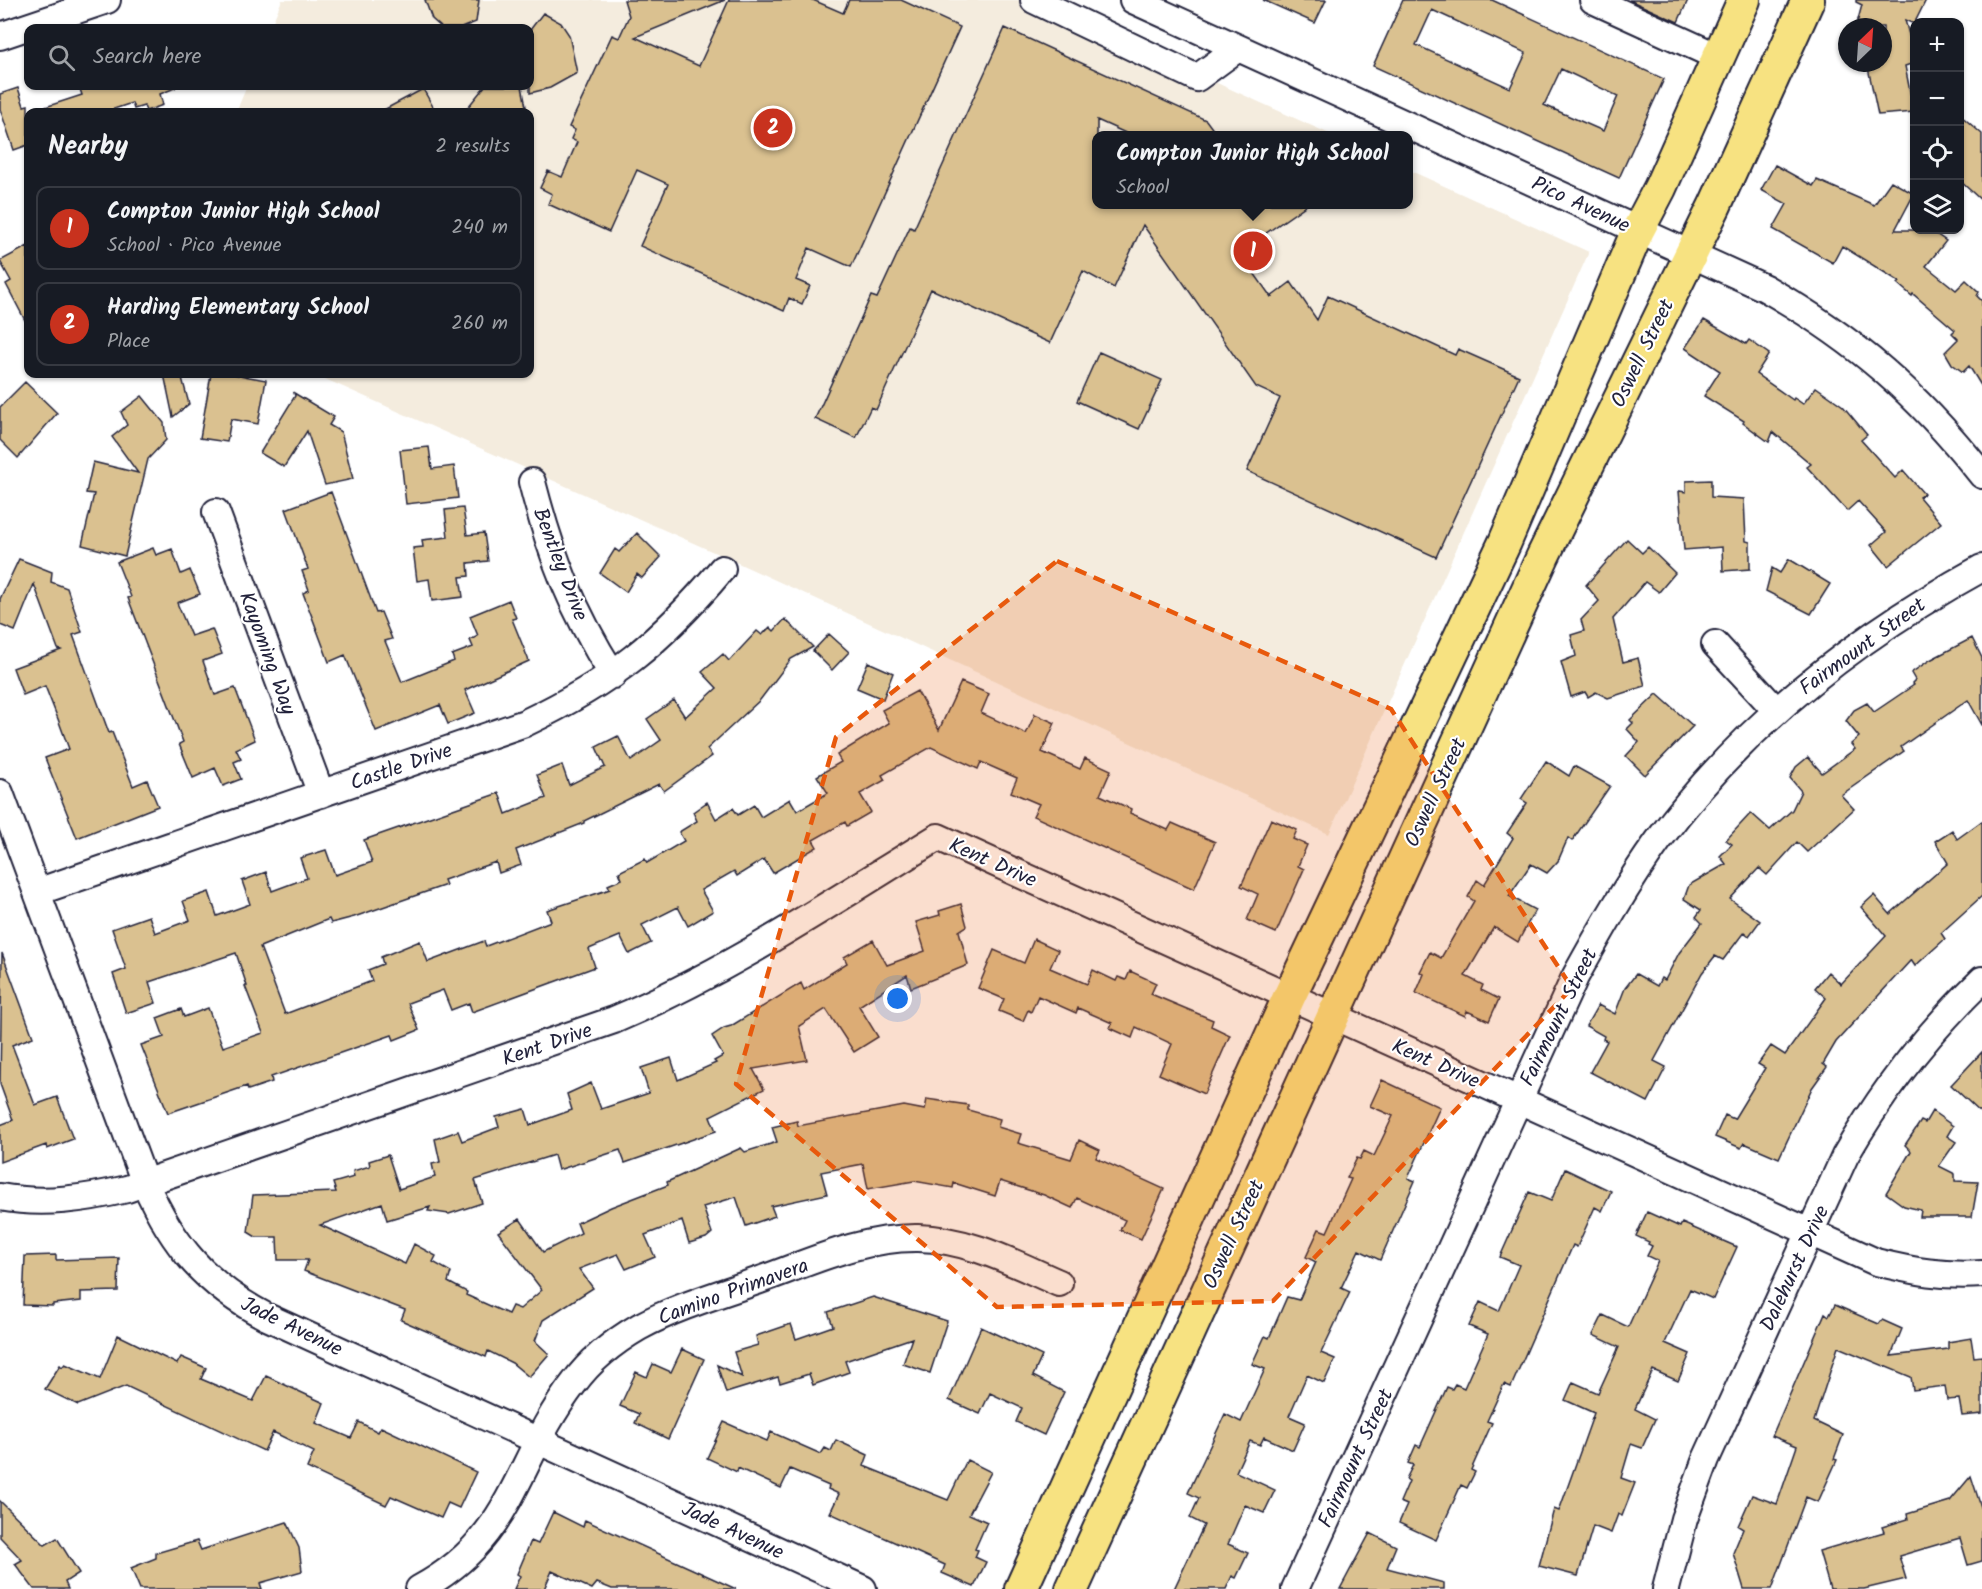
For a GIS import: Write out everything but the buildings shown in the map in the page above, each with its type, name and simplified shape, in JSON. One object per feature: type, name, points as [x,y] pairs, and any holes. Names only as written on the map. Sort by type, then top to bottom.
[{"type":"main road","name":"Oswell Street","points":[[1021,1589],[1289,997],[1505,542],[1638,230],[1660,188],[1744,0]]},
{"type":"main road","name":"Oswell Street","points":[[1072,1589],[1543,556],[1692,252],[1808,0]]},
{"type":"street","points":[[36,24],[107,0]]},
{"type":"street","points":[[1034,0],[1197,78],[1238,48]]},
{"type":"street","name":"Pico Avenue","points":[[1133,0],[1638,230],[1692,252],[1765,288],[1812,315],[1857,346],[1898,381],[1944,427],[1982,475]]},
{"type":"street","points":[[1593,0],[1718,57]]},
{"type":"street","points":[[0,36],[24,28]]},
{"type":"street","name":"Bentley Drive","points":[[532,482],[546,539],[565,589],[589,637],[613,675]]},
{"type":"street","name":"Kayoming Way","points":[[216,512],[321,794]]},
{"type":"street","name":"Castle Drive","points":[[37,892],[525,723],[568,703],[613,675],[651,646],[686,613],[722,568]]},
{"type":"street","name":"Fairmount Street","points":[[1295,1589],[1575,977],[1614,907],[1659,841],[1698,791],[1776,711],[1824,669],[1876,631],[1982,568]]},
{"type":"street","points":[[1715,644],[1776,711]]},
{"type":"street","name":"Jade Avenue","points":[[0,793],[159,1216],[181,1250],[208,1279],[240,1303],[863,1589]]},
{"type":"street","name":"Kent Drive","points":[[0,1197],[47,1201],[87,1198],[145,1183],[614,1020],[675,994],[723,969],[938,837],[1876,1262],[1917,1273],[1962,1276],[1982,1274]]},
{"type":"street","name":"Dalehurst Drive","points":[[1666,1589],[1684,1519],[1706,1459],[1845,1156],[1872,1109],[1910,1056],[1982,980]]},
{"type":"street","name":"Camino Primavera","points":[[419,1589],[438,1579],[467,1556],[492,1530],[509,1503],[555,1409],[576,1380],[604,1352],[636,1329],[667,1312],[850,1248],[885,1240],[918,1238],[978,1248],[1059,1283]]},
{"type":"highlighted area","points":[[1057,561],[1391,709],[1572,988],[1273,1301],[997,1307],[736,1084],[836,737]]},
{"type":"shaded area","points":[[282,0],[1033,0],[1323,131],[1092,131],[1092,209],[1413,209],[1413,172],[1589,252],[1329,834],[727,558],[323,378],[534,378],[534,108],[238,108],[245,90],[534,90],[534,24],[272,24]]},
{"type":"place","name":"Harding Elementary School","points":[[773,128]]},
{"type":"place","name":"Compton Junior High School","points":[[1253,251]]}]
